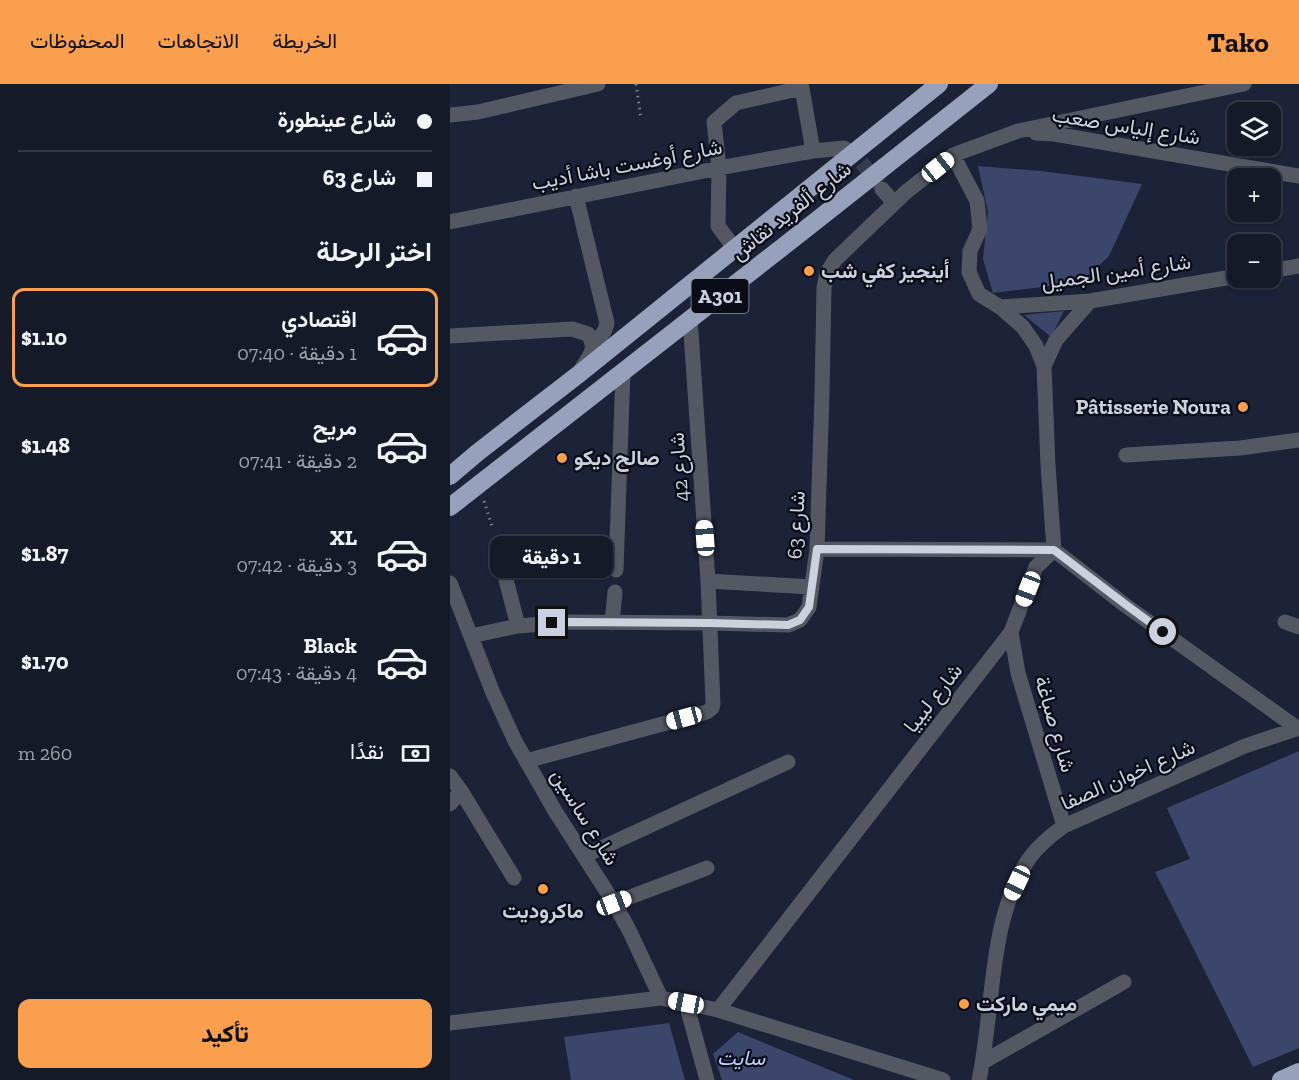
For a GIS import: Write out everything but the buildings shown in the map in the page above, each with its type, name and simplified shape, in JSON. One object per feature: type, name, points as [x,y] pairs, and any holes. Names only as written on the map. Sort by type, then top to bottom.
[{"type":"highway","name":"شارع ألفريد نقاش","points":[[450,476],[939,84]]},
{"type":"highway","name":"شارع ألفريد نقاش","points":[[450,507],[989,84]]},
{"type":"highway","points":[[1281,1080],[1299,1072]]},
{"type":"street","points":[[450,115],[478,112],[598,84]]},
{"type":"street","name":"شارع إلياس صعب","points":[[953,155],[1018,131],[1244,84]]},
{"type":"street","points":[[735,249],[717,226],[719,168],[714,122],[736,103],[802,88],[813,150]]},
{"type":"street","name":"شارع إلياس صعب","points":[[1018,131],[1054,134],[1299,176]]},
{"type":"street","name":"شارع أوغست باشا أديب","points":[[450,222],[813,150],[844,148]]},
{"type":"street","points":[[953,155],[977,201],[980,229],[970,251],[969,272],[979,294],[1000,307],[1023,327],[1036,346],[1044,366],[1054,550]]},
{"type":"street","name":"شارع 63","points":[[471,636],[518,626],[568,622],[788,625],[800,620],[809,607],[817,549],[824,288],[827,273],[834,260],[894,203],[953,155]]},
{"type":"street","points":[[882,189],[894,203]]},
{"type":"street","points":[[576,196],[607,323],[605,332],[599,339],[592,341]]},
{"type":"street","points":[[1281,269],[1299,266]]},
{"type":"street","name":"شارع أمين الجميل","points":[[1000,307],[1090,301],[1227,278]]},
{"type":"street","points":[[1044,366],[1056,340],[1090,301]]},
{"type":"street","name":"شارع 42","points":[[526,761],[707,712],[712,708],[708,581],[690,318]]},
{"type":"street","points":[[450,336],[572,330],[588,334],[592,341],[592,350],[579,374]]},
{"type":"street","points":[[616,570],[623,371]]},
{"type":"street","points":[[1126,455],[1240,448],[1299,440]]},
{"type":"street","points":[[497,545],[518,626]]},
{"type":"street","points":[[817,549],[1054,550],[1298,728]]},
{"type":"street","name":"شارع ليبيا","points":[[717,1010],[1011,633],[1036,567],[1054,550]]},
{"type":"street","points":[[708,581],[812,587]]},
{"type":"street","name":"شارع ساسين","points":[[450,583],[493,693],[515,741],[614,903],[661,998]]},
{"type":"street","points":[[612,623],[615,592]]},
{"type":"street","name":"شارع صباغة","points":[[1011,633],[1018,673],[1064,826]]},
{"type":"street","name":"شارع اخوان الصفا","points":[[979,1080],[996,956],[1008,902],[1026,864],[1048,838],[1064,826],[1245,746],[1298,728]]},
{"type":"street","points":[[584,856],[788,762]]},
{"type":"street","points":[[450,776],[514,878]]},
{"type":"street","points":[[450,804],[461,791]]},
{"type":"street","points":[[614,903],[707,868]]},
{"type":"street","points":[[983,1062],[1124,982]]},
{"type":"street","points":[[450,1023],[661,998],[717,1010],[943,1080]]},
{"type":"street","points":[[686,1003],[707,1080]]},
{"type":"path","points":[[636,84],[641,119]]},
{"type":"path","points":[[479,483],[497,545]]},
{"type":"green space","points":[[978,166],[1041,171],[1142,184],[1109,256],[1082,282],[993,293],[983,259],[988,212]]},
{"type":"green space","points":[[1064,311],[1051,337],[1024,315]]},
{"type":"green space","points":[[1299,751],[1299,1048],[1253,1067],[1155,872],[1190,859],[1167,808]]},
{"type":"green space","points":[[669,1023],[685,1080],[571,1080],[564,1037]]},
{"type":"green space","name":"سايت","points":[[738,1032],[854,1080],[722,1080],[713,1054]]},
{"type":"tunnel","points":[[844,148],[857,157],[879,184]]},
{"type":"place","name":"أينجيز كفي شب","points":[[809,271]]},
{"type":"place","name":"Pâtisserie Noura","points":[[1243,407]]},
{"type":"place","name":"صالح ديكو","points":[[562,458]]},
{"type":"place","name":"ماكروديت","points":[[543,889]]},
{"type":"place","name":"ميمي ماركت","points":[[964,1004]]},
{"type":"route","points":[[552,623],[788,625],[800,620],[809,607],[817,549],[1054,550],[1163,632]]}]
